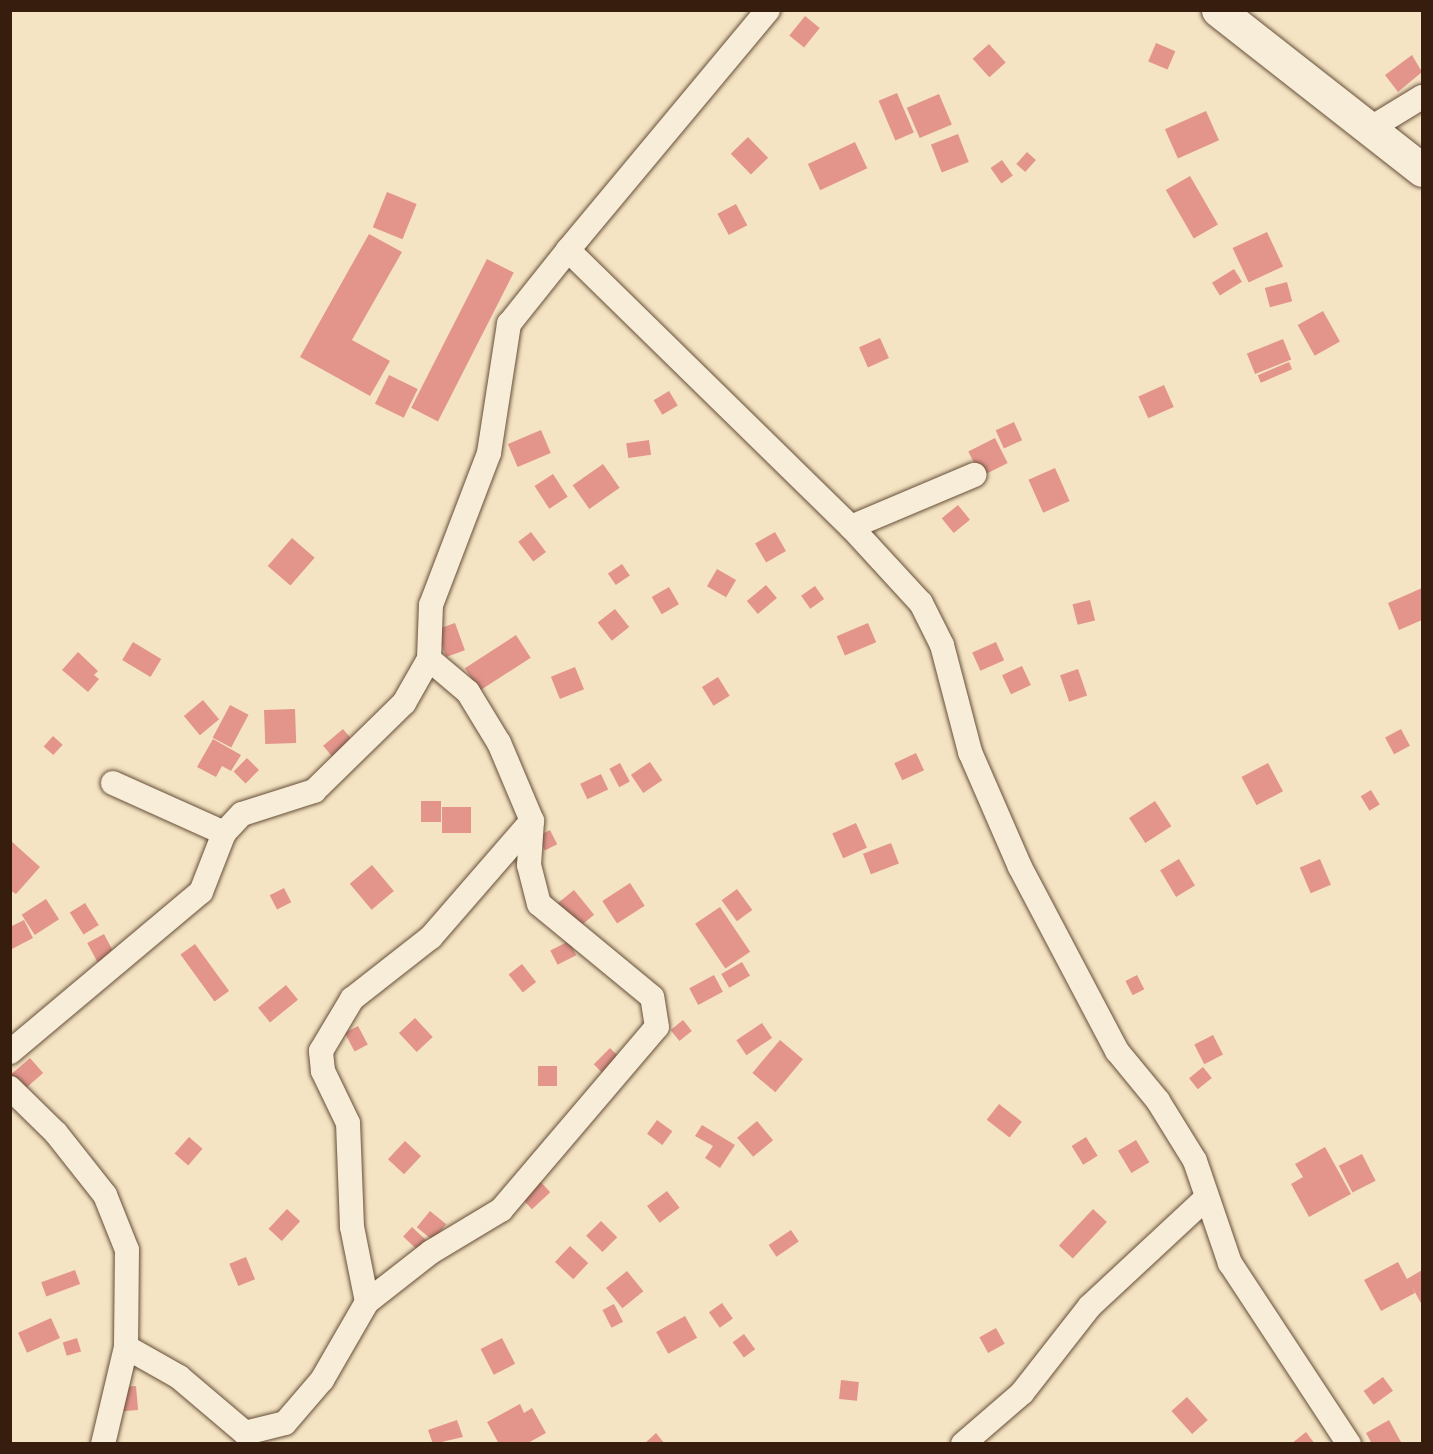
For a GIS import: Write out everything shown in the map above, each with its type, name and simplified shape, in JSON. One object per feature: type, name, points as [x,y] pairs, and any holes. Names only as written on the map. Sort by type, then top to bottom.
[{"type":"street","points":[[10,1052],[201,892],[225,833],[256,806],[314,791],[335,775],[393,718],[429,659],[431,605],[489,453],[509,324],[568,250],[735,57],[768,10]]},
{"type":"street","points":[[1218,10],[1422,170]]},
{"type":"street","points":[[1371,128],[1422,97]]},
{"type":"street","points":[[568,250],[851,527],[921,603],[942,645],[970,752],[1020,867],[1117,1051],[1158,1101],[1195,1161],[1205,1199],[1230,1263],[1349,1443]]},
{"type":"street","points":[[851,527],[974,475]]},
{"type":"street","points":[[126,1347],[179,1377],[245,1433],[264,1432],[285,1423],[322,1380],[367,1302],[431,1252],[501,1210],[657,1028],[652,997],[539,904],[529,865],[532,821],[499,743],[468,692],[429,659]]},
{"type":"street","points":[[113,783],[225,833]]},
{"type":"street","points":[[367,1302],[352,1227],[348,1123],[322,1071],[321,1051],[352,999],[431,937],[532,821]]},
{"type":"street","points":[[10,1088],[56,1133],[105,1196],[127,1250],[126,1347],[103,1443]]},
{"type":"street","points":[[963,1443],[1022,1393],[1090,1306],[1205,1199]]},
{"type":"building","points":[[805,16],[820,28],[804,47],[789,35]]},
{"type":"building","points":[[1156,43],[1175,51],[1168,70],[1148,61]]},
{"type":"building","points":[[989,44],[1006,63],[989,77],[973,59]]},
{"type":"building","points":[[1412,55],[1422,72],[1398,92],[1385,75]]},
{"type":"building","points":[[897,93],[914,133],[895,140],[879,101]]},
{"type":"building","points":[[939,94],[952,124],[920,138],[907,108]]},
{"type":"building","points":[[1206,111],[1219,140],[1178,159],[1165,129]]},
{"type":"building","points":[[958,134],[969,162],[942,172],[931,144]]},
{"type":"building","points":[[748,137],[768,158],[751,175],[731,154]]},
{"type":"building","points":[[855,142],[867,168],[820,190],[808,164]]},
{"type":"building","points":[[1027,152],[1036,160],[1025,172],[1016,164]]},
{"type":"building","points":[[1002,160],[1013,176],[1001,184],[991,168]]},
{"type":"building","points":[[1190,176],[1218,224],[1194,238],[1166,190]]},
{"type":"building","points":[[387,192],[417,204],[402,239],[373,227]]},
{"type":"building","points":[[736,204],[747,225],[729,235],[717,214]]},
{"type":"building","points":[[1267,232],[1283,266],[1249,282],[1233,248]]},
{"type":"building","points":[[369,234],[402,252],[352,340],[390,361],[370,396],[300,357]]},
{"type":"building","points":[[487,259],[514,273],[438,421],[411,408]]},
{"type":"building","points":[[1234,269],[1242,282],[1220,295],[1212,283]]},
{"type":"building","points":[[1287,282],[1292,301],[1270,307],[1265,288]]},
{"type":"building","points":[[1323,311],[1340,342],[1315,356],[1298,325]]},
{"type":"building","points":[[880,338],[889,358],[868,367],[859,347]]},
{"type":"building","points":[[1283,339],[1291,359],[1255,374],[1247,354]]},
{"type":"building","points":[[1289,362],[1292,369],[1261,383],[1258,375]]},
{"type":"building","points":[[389,375],[418,389],[404,418],[375,404]]},
{"type":"building","points":[[1164,385],[1174,407],[1148,418],[1138,396]]},
{"type":"building","points":[[669,391],[678,406],[662,415],[654,400]]},
{"type":"building","points":[[1014,422],[1022,440],[1004,448],[996,430]]},
{"type":"building","points":[[541,430],[551,453],[518,467],[508,444]]},
{"type":"building","points":[[995,438],[1008,463],[981,477],[968,452]]},
{"type":"building","points":[[649,440],[651,455],[628,458],[626,443]]},
{"type":"building","points":[[603,464],[620,488],[589,509],[573,485]]},
{"type":"building","points":[[1055,468],[1070,501],[1043,513],[1029,480]]},
{"type":"building","points":[[553,474],[568,497],[549,509],[535,486]]},
{"type":"building","points":[[958,505],[970,520],[954,533],[942,518]]},
{"type":"building","points":[[531,532],[546,552],[533,562],[518,542]]},
{"type":"building","points":[[775,532],[786,551],[766,563],[755,544]]},
{"type":"building","points":[[292,538],[315,558],[290,586],[268,566]]},
{"type":"building","points":[[622,564],[630,576],[616,585],[608,574]]},
{"type":"building","points":[[717,569],[736,580],[726,597],[707,586]]},
{"type":"building","points":[[766,585],[777,598],[758,614],[747,601]]},
{"type":"building","points":[[815,586],[824,599],[810,609],[801,596]]},
{"type":"building","points":[[669,587],[679,604],[662,614],[652,597]]},
{"type":"building","points":[[1422,588],[1422,620],[1399,630],[1388,603]]},
{"type":"building","points":[[1090,600],[1095,620],[1078,625],[1073,604]]},
{"type":"building","points":[[615,609],[629,627],[612,641],[598,623]]},
{"type":"building","points":[[455,623],[465,650],[446,657],[436,630]]},
{"type":"building","points":[[868,623],[876,642],[845,656],[837,636]]},
{"type":"building","points":[[516,635],[531,658],[480,691],[465,668]]},
{"type":"building","points":[[133,642],[161,659],[150,677],[122,660]]},
{"type":"building","points":[[996,642],[1004,660],[980,671],[972,653]]},
{"type":"building","points":[[78,652],[98,671],[94,675],[99,679],[88,692],[62,670]]},
{"type":"building","points":[[1022,666],[1031,685],[1011,694],[1002,675]]},
{"type":"building","points":[[575,667],[584,689],[560,699],[551,677]]},
{"type":"building","points":[[1078,669],[1087,695],[1069,702],[1060,675]]},
{"type":"building","points":[[718,677],[730,696],[714,706],[702,687]]},
{"type":"building","points":[[203,700],[219,719],[200,735],[184,716]]},
{"type":"building","points":[[230,705],[249,715],[231,748],[213,738]]},
{"type":"building","points":[[295,709],[296,743],[265,744],[264,710]]},
{"type":"building","points":[[343,729],[353,741],[333,758],[323,746]]},
{"type":"building","points":[[1401,729],[1410,746],[1394,754],[1385,737]]},
{"type":"building","points":[[53,736],[63,745],[53,755],[44,746]]},
{"type":"building","points":[[213,739],[241,755],[231,771],[222,766],[216,777],[197,767]]},
{"type":"building","points":[[916,753],[924,770],[902,780],[894,763]]},
{"type":"building","points":[[247,758],[259,770],[246,783],[234,771]]},
{"type":"building","points":[[650,762],[662,780],[643,793],[631,775]]},
{"type":"building","points":[[620,763],[630,782],[619,787],[609,769]]},
{"type":"building","points":[[1268,763],[1283,791],[1257,805],[1242,777]]},
{"type":"building","points":[[601,774],[608,789],[587,799],[580,784]]},
{"type":"building","points":[[1371,790],[1380,805],[1369,811],[1361,796]]},
{"type":"building","points":[[421,801],[441,801],[441,822],[421,822]]},
{"type":"building","points":[[1155,801],[1171,826],[1145,843],[1129,818]]},
{"type":"building","points":[[442,807],[471,807],[471,833],[442,833]]},
{"type":"building","points":[[856,823],[867,848],[843,858],[832,834]]},
{"type":"building","points":[[550,830],[557,844],[545,851],[538,836]]},
{"type":"building","points":[[10,840],[40,867],[16,894],[10,890]]},
{"type":"building","points":[[891,843],[899,864],[871,874],[863,854]]},
{"type":"building","points":[[1179,859],[1195,886],[1176,897],[1160,870]]},
{"type":"building","points":[[1320,859],[1331,885],[1311,893],[1300,868]]},
{"type":"building","points":[[372,865],[394,891],[372,910],[350,884]]},
{"type":"building","points":[[630,883],[645,906],[617,924],[602,901]]},
{"type":"building","points":[[284,888],[291,902],[277,910],[270,895]]},
{"type":"building","points":[[737,889],[752,910],[737,921],[722,900]]},
{"type":"building","points":[[574,890],[594,915],[578,928],[558,903]]},
{"type":"building","points":[[46,899],[59,919],[35,935],[22,915]]},
{"type":"building","points":[[85,903],[99,925],[84,935],[70,913]]},
{"type":"building","points":[[720,907],[750,952],[725,969],[695,924]]},
{"type":"building","points":[[24,920],[33,938],[10,950],[10,927]]},
{"type":"building","points":[[104,934],[115,955],[98,964],[87,943]]},
{"type":"building","points":[[569,941],[576,955],[558,965],[550,951]]},
{"type":"building","points":[[195,944],[229,991],[215,1002],[180,955]]},
{"type":"building","points":[[742,962],[750,976],[729,988],[721,974]]},
{"type":"building","points":[[522,964],[536,982],[523,993],[509,974]]},
{"type":"building","points":[[714,975],[723,992],[698,1005],[689,988]]},
{"type":"building","points":[[1137,975],[1144,989],[1133,995],[1125,981]]},
{"type":"building","points":[[286,985],[298,1000],[270,1022],[258,1008]]},
{"type":"building","points":[[415,1018],[433,1037],[417,1052],[399,1033]]},
{"type":"building","points":[[683,1020],[692,1031],[679,1041],[671,1030]]},
{"type":"building","points":[[762,1023],[772,1038],[746,1055],[736,1040]]},
{"type":"building","points":[[358,1026],[368,1045],[355,1052],[345,1033]]},
{"type":"building","points":[[1213,1035],[1223,1055],[1204,1064],[1194,1045]]},
{"type":"building","points":[[780,1040],[803,1059],[775,1092],[752,1073]]},
{"type":"building","points":[[610,1048],[621,1059],[605,1076],[594,1064]]},
{"type":"building","points":[[30,1058],[43,1073],[23,1090],[10,1075]]},
{"type":"building","points":[[538,1066],[557,1066],[557,1086],[538,1086]]},
{"type":"building","points":[[1203,1067],[1212,1078],[1198,1089],[1189,1078]]},
{"type":"building","points":[[999,1104],[1022,1122],[1010,1138],[987,1120]]},
{"type":"building","points":[[657,1120],[672,1131],[662,1145],[647,1134]]},
{"type":"building","points":[[757,1121],[773,1140],[753,1157],[737,1138]]},
{"type":"building","points":[[702,1125],[735,1145],[720,1168],[705,1158],[713,1146],[695,1136]]},
{"type":"building","points":[[189,1137],[203,1149],[188,1165],[175,1154]]},
{"type":"building","points":[[1086,1137],[1098,1156],[1083,1165],[1072,1146]]},
{"type":"building","points":[[1136,1140],[1149,1162],[1131,1173],[1118,1151]]},
{"type":"building","points":[[405,1141],[421,1156],[404,1174],[388,1159]]},
{"type":"building","points":[[1325,1147],[1351,1194],[1309,1217],[1291,1184],[1303,1177],[1295,1164]]},
{"type":"building","points":[[1362,1154],[1376,1181],[1352,1193],[1339,1166]]},
{"type":"building","points":[[538,1179],[550,1192],[532,1209],[520,1196]]},
{"type":"building","points":[[667,1191],[680,1208],[660,1223],[647,1206]]},
{"type":"building","points":[[287,1209],[300,1221],[282,1241],[269,1229]]},
{"type":"building","points":[[1093,1209],[1107,1222],[1073,1259],[1059,1246]]},
{"type":"building","points":[[430,1211],[446,1224],[433,1241],[417,1227]]},
{"type":"building","points":[[601,1221],[617,1237],[602,1252],[586,1236]]},
{"type":"building","points":[[412,1227],[429,1243],[420,1252],[403,1237]]},
{"type":"building","points":[[791,1230],[799,1242],[776,1257],[769,1245]]},
{"type":"building","points":[[570,1246],[588,1263],[573,1279],[555,1262]]},
{"type":"building","points":[[246,1257],[255,1279],[238,1286],[229,1264]]},
{"type":"building","points":[[1398,1262],[1407,1279],[1422,1270],[1422,1305],[1411,1285],[1415,1293],[1381,1311],[1364,1280]]},
{"type":"building","points":[[75,1270],[80,1284],[46,1296],[41,1282]]},
{"type":"building","points":[[627,1271],[643,1291],[622,1308],[606,1288]]},
{"type":"building","points":[[722,1303],[733,1319],[720,1328],[709,1312]]},
{"type":"building","points":[[614,1304],[623,1322],[611,1328],[602,1310]]},
{"type":"building","points":[[685,1316],[697,1338],[668,1354],[656,1332]]},
{"type":"building","points":[[51,1318],[60,1338],[27,1353],[18,1333]]},
{"type":"building","points":[[996,1328],[1005,1344],[988,1353],[979,1337]]},
{"type":"building","points":[[744,1334],[755,1349],[744,1358],[733,1342]]},
{"type":"building","points":[[77,1338],[81,1351],[67,1356],[63,1342]]},
{"type":"building","points":[[502,1338],[515,1364],[494,1375],[481,1349]]},
{"type":"building","points":[[1383,1377],[1393,1391],[1374,1405],[1364,1391]]},
{"type":"building","points":[[841,1380],[859,1382],[857,1401],[839,1399]]},
{"type":"building","points":[[136,1386],[138,1410],[122,1411],[120,1387]]},
{"type":"building","points":[[1187,1397],[1208,1420],[1192,1434],[1171,1411]]},
{"type":"building","points":[[520,1404],[524,1413],[532,1408],[546,1433],[526,1444],[499,1444],[487,1422]]},
{"type":"building","points":[[457,1420],[463,1437],[433,1444],[428,1430]]},
{"type":"building","points":[[1389,1420],[1402,1444],[1372,1444],[1366,1433]]},
{"type":"building","points":[[1306,1432],[1315,1444],[1291,1444]]},
{"type":"building","points":[[656,1433],[665,1444],[644,1444]]}]
